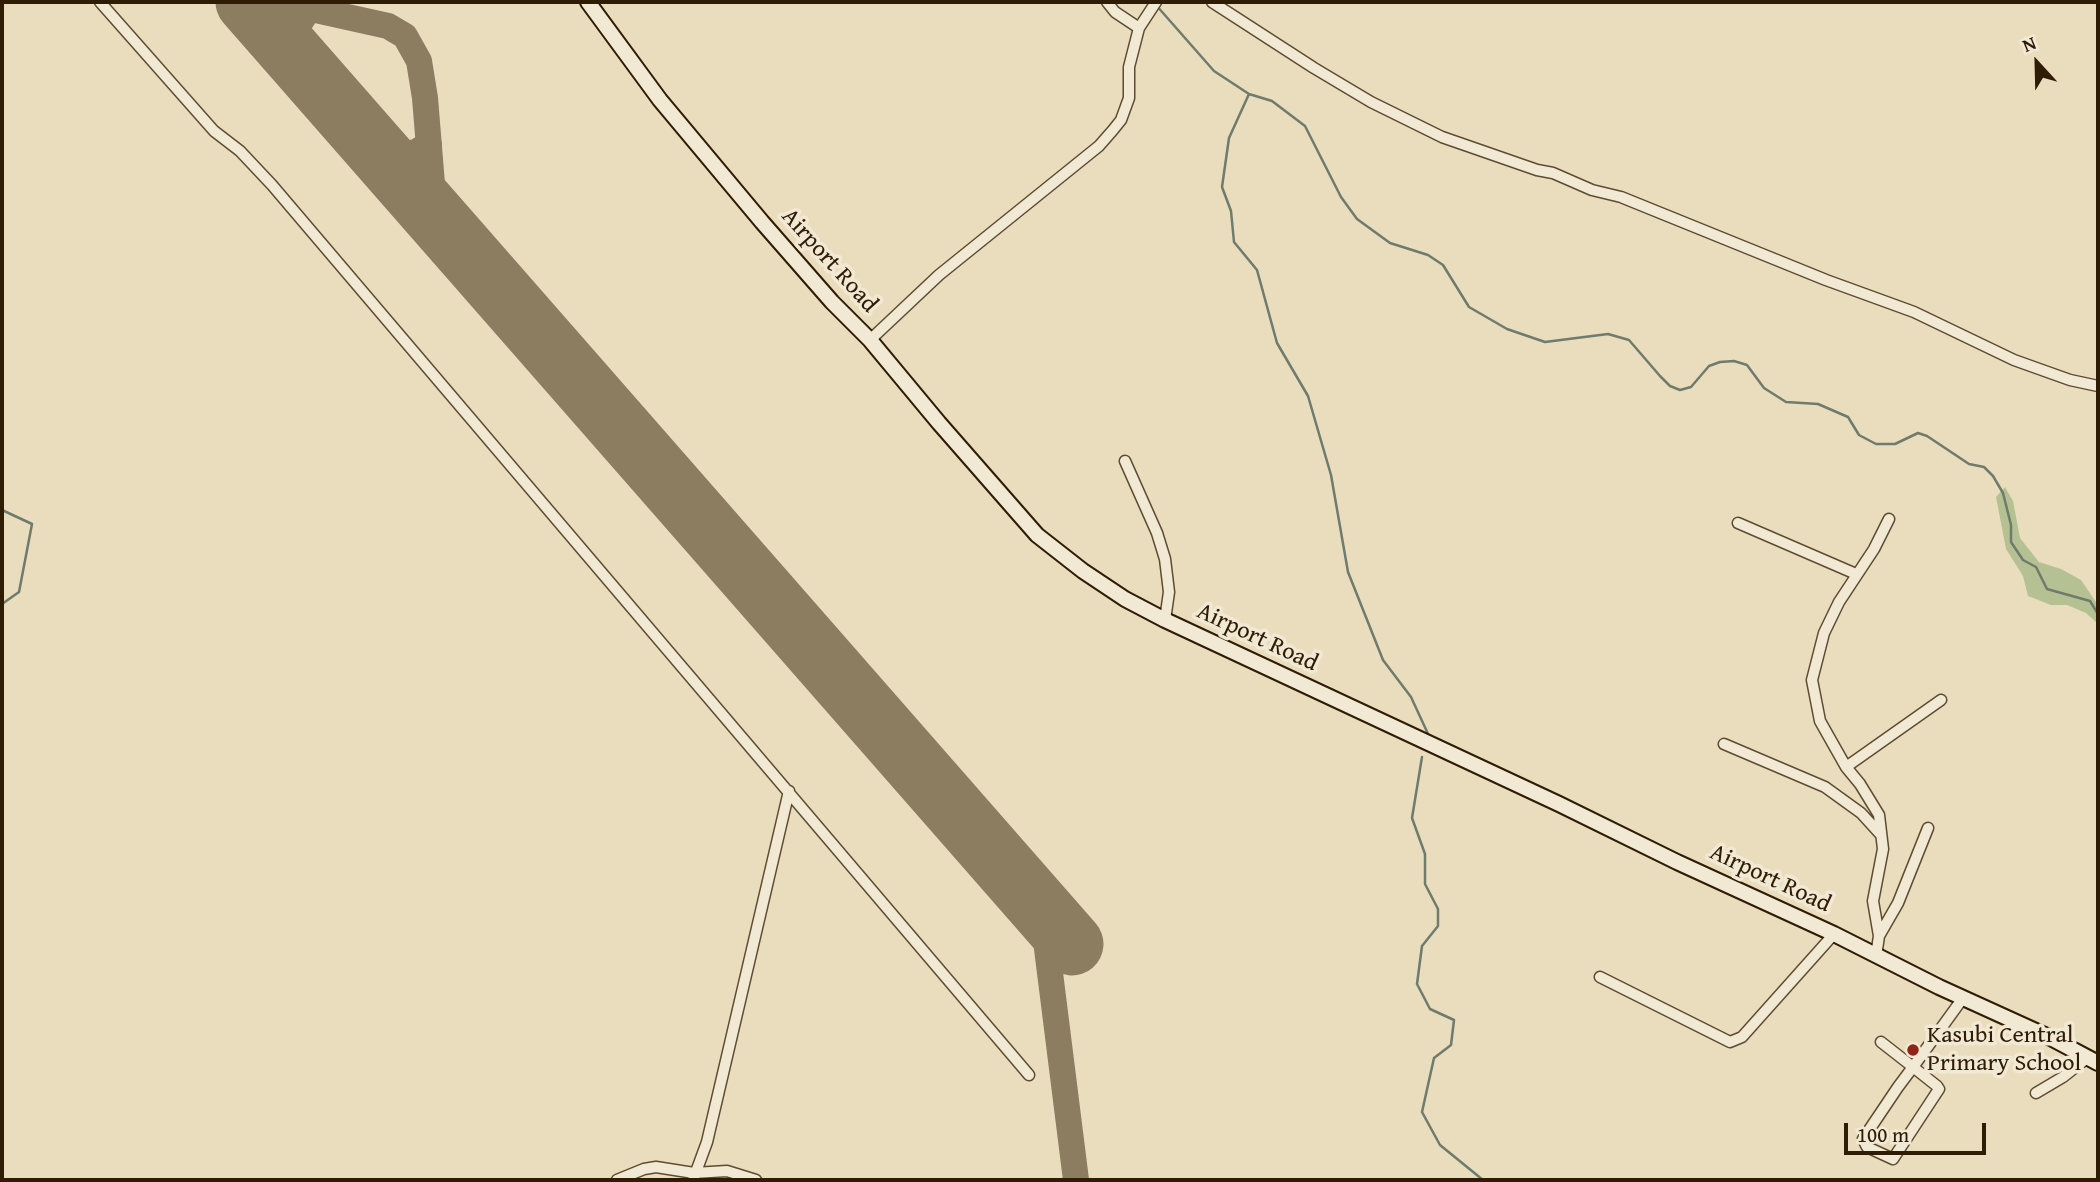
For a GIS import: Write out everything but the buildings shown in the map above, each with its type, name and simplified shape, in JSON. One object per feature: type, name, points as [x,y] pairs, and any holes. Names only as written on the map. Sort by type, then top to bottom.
[{"type":"street","points":[[100,2],[214,131],[240,151],[272,185],[1030,1075]]},
{"type":"street","name":"Airport Road","points":[[588,2],[660,100],[832,302],[870,340],[1037,535],[1093,578],[1165,620],[1834,934],[2049,1037],[2093,1061]]},
{"type":"street","points":[[1107,2],[1115,12],[1139,28]]},
{"type":"street","points":[[870,340],[939,275],[1099,146],[1113,130],[1121,120],[1129,98],[1129,67],[1139,28],[1156,2]]},
{"type":"street","points":[[1212,2],[1359,95],[1442,137],[1536,170],[1553,173],[1592,190],[1621,197],[1826,280],[1914,312],[2014,360],[2070,380],[2098,386]]},
{"type":"street","points":[[1125,461],[1157,533],[1165,559],[1169,592],[1165,620]]},
{"type":"street","points":[[1876,956],[1879,936],[1873,901],[1883,849],[1876,809],[1846,767],[1820,721],[1812,680],[1824,633],[1839,602],[1874,548],[1889,519]]},
{"type":"street","points":[[1738,523],[1856,574]]},
{"type":"street","points":[[1846,767],[1941,700]]},
{"type":"street","points":[[1724,744],[1825,787],[1861,813],[1881,835]]},
{"type":"street","points":[[693,1177],[707,1142],[789,791]]},
{"type":"street","points":[[1879,936],[1898,903],[1928,828]]},
{"type":"street","points":[[1600,976],[1730,1042],[1742,1037],[1834,934]]},
{"type":"street","points":[[1881,1042],[1913,1067],[1939,1089],[1894,1159],[1867,1147],[1863,1139],[1913,1067],[1963,998]]},
{"type":"street","points":[[2036,1093],[2093,1061]]},
{"type":"street","points":[[617,1180],[656,1167],[693,1177],[727,1171],[756,1180]]},
{"type":"green space","points":[[2005,487],[2013,501],[2020,538],[2039,562],[2061,569],[2081,580],[2098,605],[2098,624],[2086,613],[2067,605],[2051,605],[2028,596],[2023,576],[2006,549],[1996,497]]},
{"type":"waterway","points":[[1156,5],[1214,71],[1249,94],[1272,101],[1305,126],[1341,197],[1357,219],[1390,243],[1428,255],[1443,265],[1469,307],[1507,329],[1545,342],[1608,334],[1629,340],[1670,386],[1680,390],[1691,387],[1709,366],[1734,361],[1747,365],[1764,388],[1786,402],[1818,404],[1848,417],[1859,435],[1876,444],[1895,444],[1918,433],[1927,436],[1969,464],[1984,467],[1993,476],[2003,493],[2011,525],[2011,542],[2023,560],[2036,567],[2047,589],[2090,601],[2098,614]]},
{"type":"waterway","points":[[1249,94],[1229,138],[1222,187],[1231,211],[1234,242],[1257,270],[1277,343],[1308,396],[1331,475],[1348,572],[1383,660],[1411,697],[1429,736]]},
{"type":"waterway","points":[[2,510],[32,524],[19,592],[2,604]]},
{"type":"waterway","points":[[1422,757],[1412,818],[1425,854],[1425,884],[1438,909],[1438,926],[1422,946],[1417,984],[1430,1009],[1454,1020],[1451,1045],[1434,1058],[1422,1112],[1440,1145],[1483,1180]]},
{"type":"taxiway","points":[[280,2],[388,26],[405,36],[419,61],[432,184],[438,213],[446,230]]},
{"type":"taxiway","points":[[296,58],[293,44],[296,29],[308,10]]},
{"type":"taxiway","points":[[372,145],[385,153],[395,155],[416,152],[429,144]]},
{"type":"taxiway","points":[[1042,909],[1076,1180]]},
{"type":"runway","points":[[247,2],[1072,944]]},
{"type":"place","name":"Kasubi Central Primary School","points":[[1913,1050]]}]
